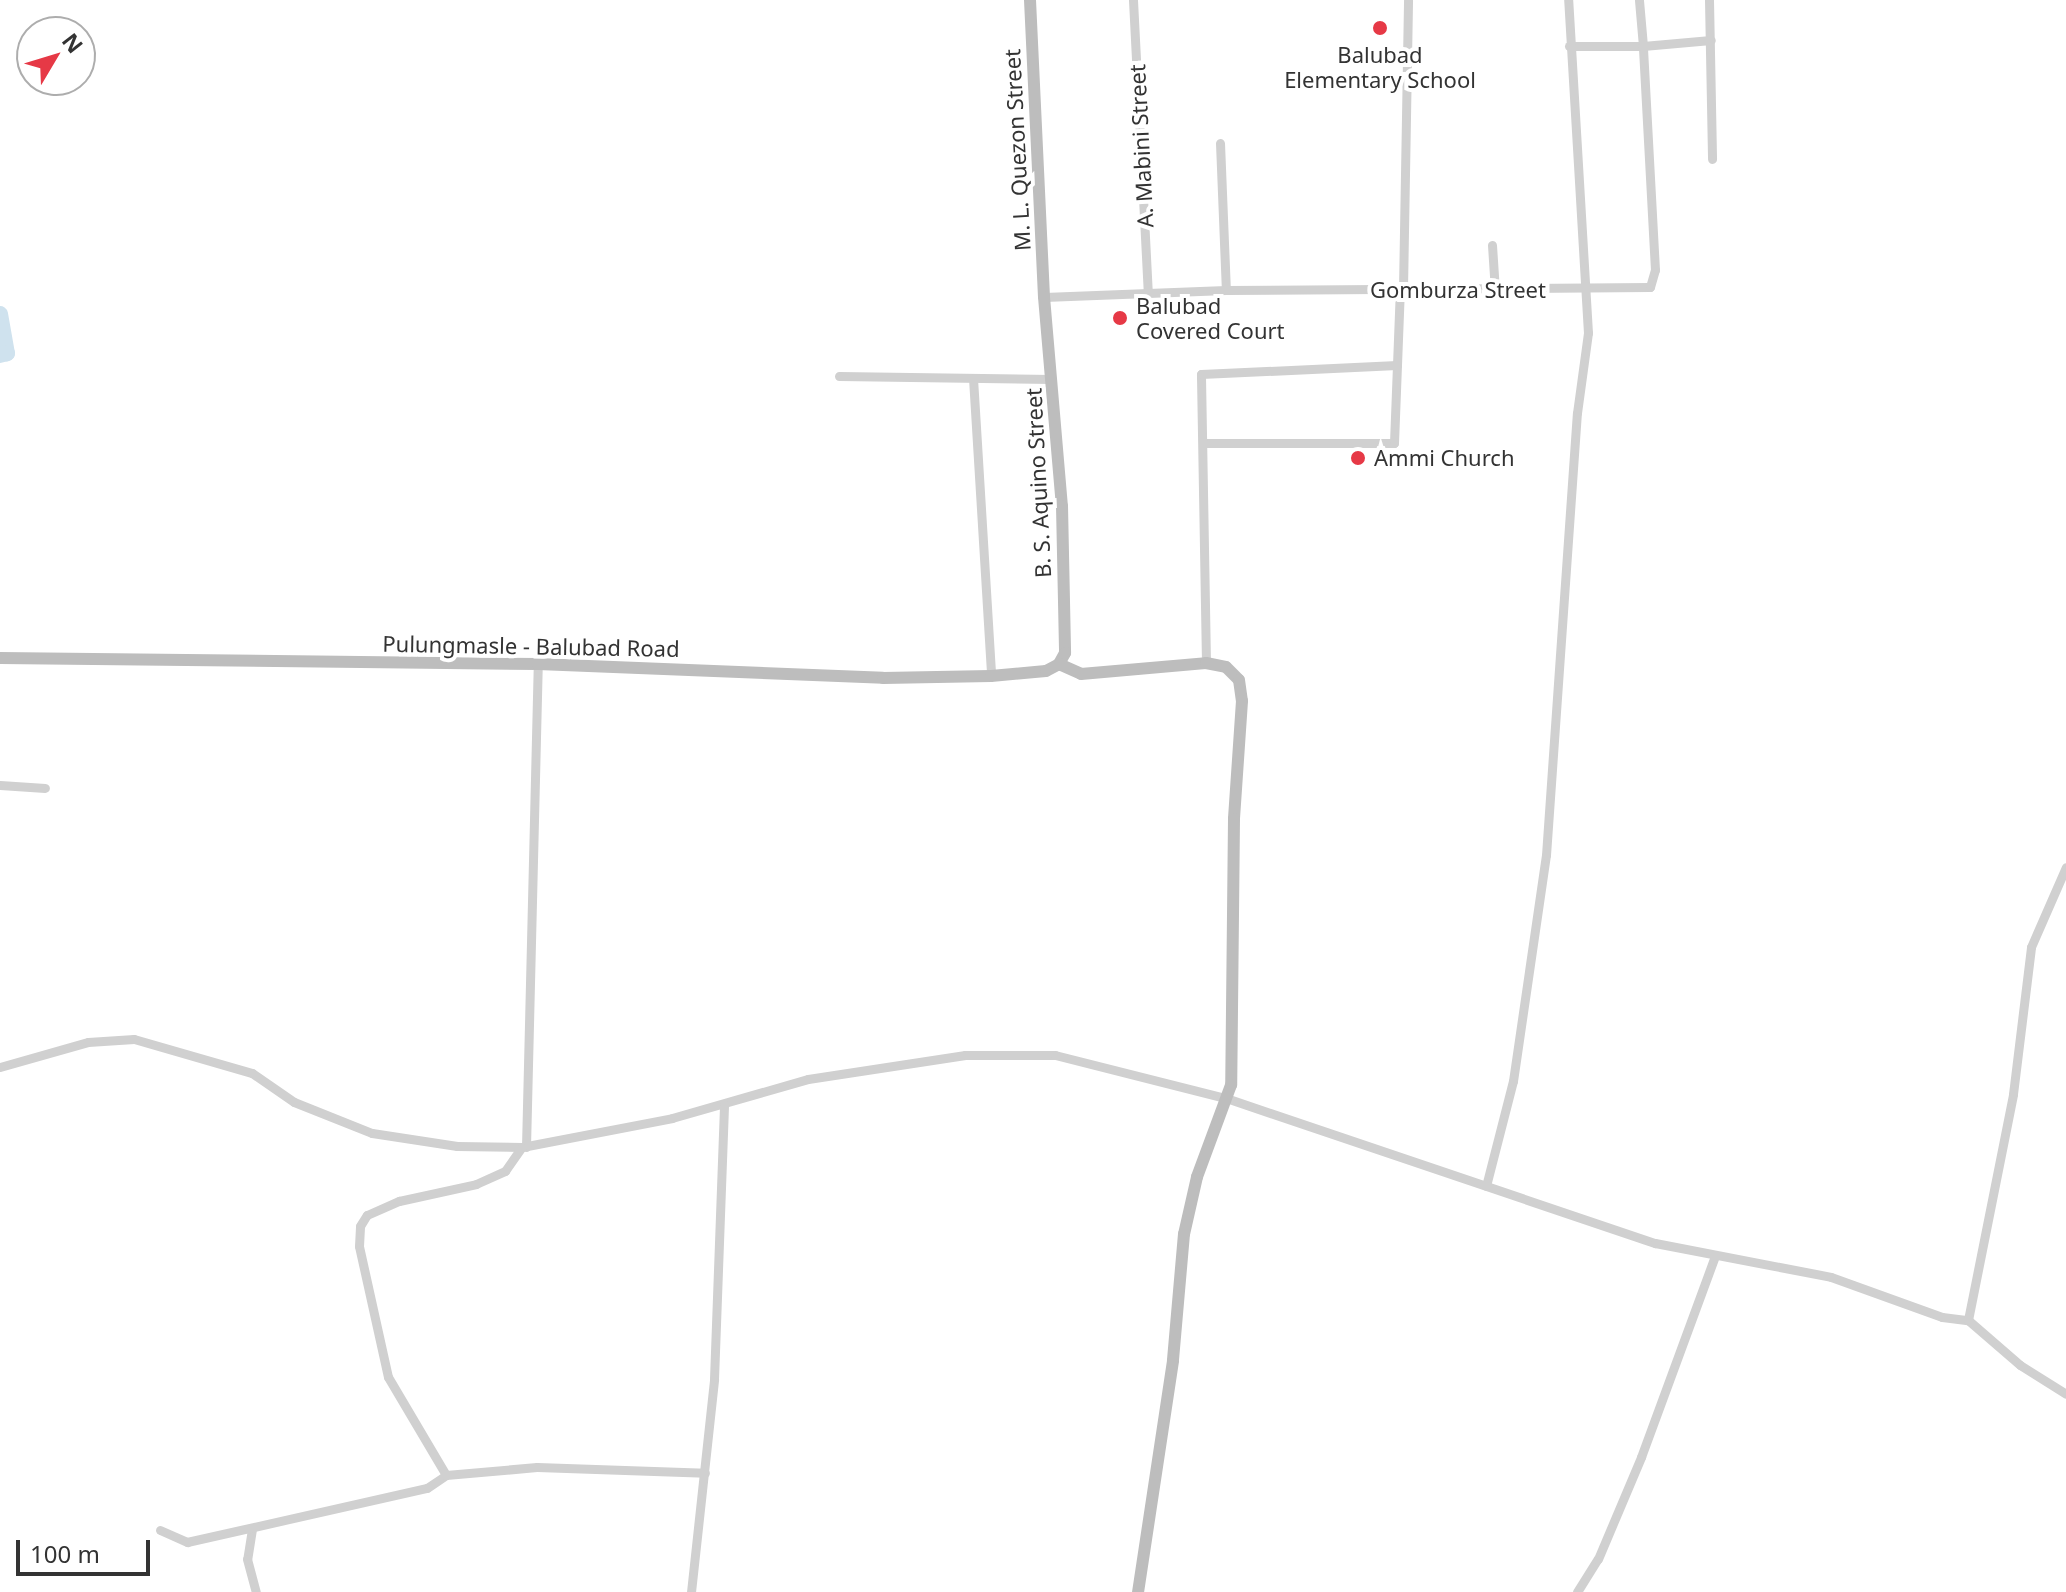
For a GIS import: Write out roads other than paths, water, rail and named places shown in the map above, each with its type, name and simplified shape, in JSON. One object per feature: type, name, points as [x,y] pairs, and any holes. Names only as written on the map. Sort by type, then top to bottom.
[{"type":"street","name":"M. L. Quezon Street","points":[[1030,0],[1044,297]]},
{"type":"street","name":"A. Mabini Street","points":[[1133,0],[1148,293]]},
{"type":"street","points":[[1204,443],[1394,443],[1408,0]]},
{"type":"street","points":[[1486,1186],[1513,1081],[1529,988],[1555,779],[1577,413],[1588,333],[1583,290],[1568,0]]},
{"type":"street","points":[[1639,0],[1643,46]]},
{"type":"street","points":[[1709,0],[1712,159]]},
{"type":"street","points":[[1569,46],[1643,46],[1711,40]]},
{"type":"street","name":"Gomburza Street","points":[[1044,297],[1226,290],[1495,291],[1650,287],[1655,270],[1643,46]]},
{"type":"street","points":[[1220,143],[1226,290]]},
{"type":"street","points":[[1492,245],[1495,291]]},
{"type":"street","name":"B. S. Aquino Street","points":[[1044,297],[1052,379],[1065,638],[1059,664]]},
{"type":"street","points":[[1206,663],[1201,374],[1397,365]]},
{"type":"street","points":[[839,376],[1052,379]]},
{"type":"street","points":[[973,378],[991,676]]},
{"type":"street","name":"Pulungmasle - Balubad Road","points":[[0,658],[538,664],[883,678],[991,676],[1046,671],[1059,664]]},
{"type":"street","points":[[1059,664],[1081,674],[1206,663],[1226,667],[1239,680],[1242,701],[1235,806],[1229,1099],[1197,1177],[1184,1234],[1173,1361],[1138,1592]]},
{"type":"street","points":[[446,1475],[388,1377],[359,1246],[360,1226],[367,1215],[399,1201],[496,1176],[524,1147],[538,664]]},
{"type":"street","points":[[0,785],[45,788]]},
{"type":"street","points":[[1968,1320],[2013,1094],[2031,947],[2066,867]]},
{"type":"street","points":[[0,1067],[88,1042],[134,1039],[252,1073],[294,1102],[372,1133],[457,1146],[524,1147],[724,1104],[808,1079],[936,1059],[1013,1054],[1055,1055],[1229,1099],[1655,1243],[1831,1277],[1942,1317],[1968,1320],[2020,1365],[2066,1394]]},
{"type":"street","points":[[692,1592],[719,1295],[724,1104]]},
{"type":"street","points":[[1577,1592],[1598,1559],[1641,1457],[1715,1256]]},
{"type":"street","points":[[160,1530],[181,1543],[427,1488],[446,1475],[537,1467],[705,1473]]},
{"type":"street","points":[[252,1529],[247,1559],[256,1592]]},
{"type":"waterway","points":[[0,314],[7,353],[0,355]]},
{"type":"place","name":"Balubad Elementary School","points":[[1380,28]]},
{"type":"place","name":"Balubad Covered Court","points":[[1120,318]]},
{"type":"place","name":"Ammi Church","points":[[1358,458]]}]
